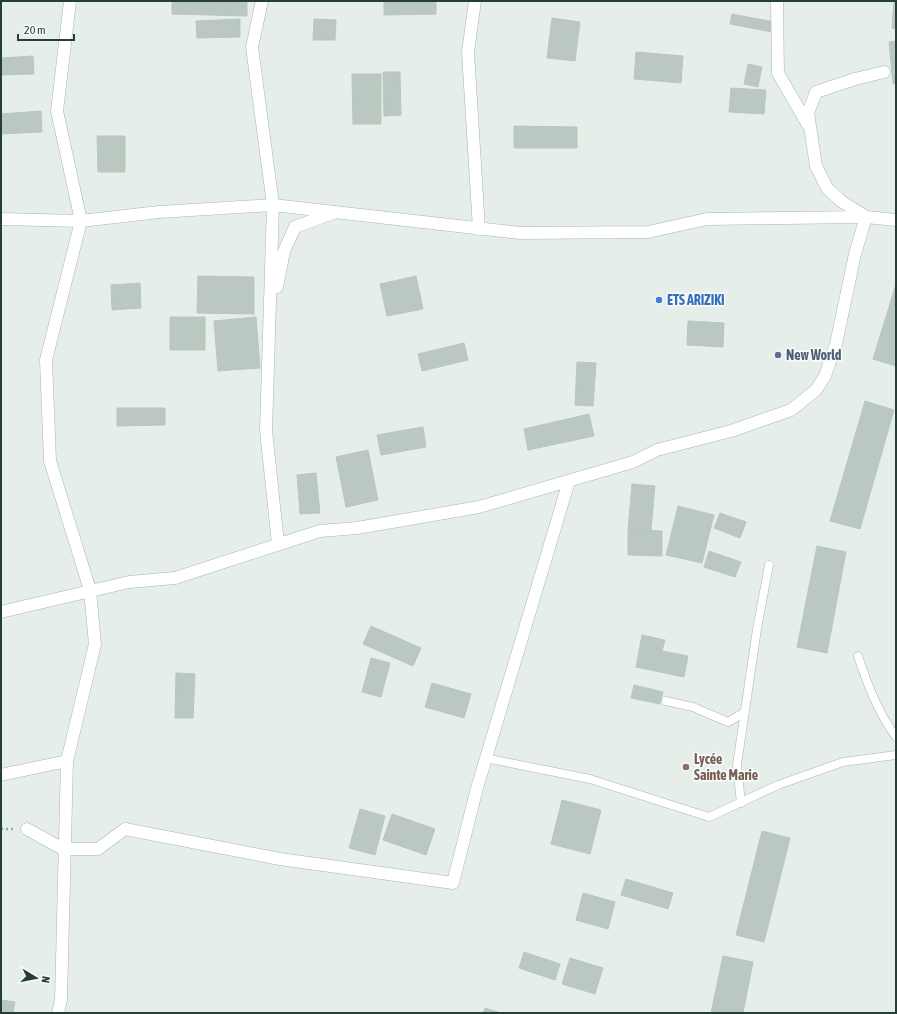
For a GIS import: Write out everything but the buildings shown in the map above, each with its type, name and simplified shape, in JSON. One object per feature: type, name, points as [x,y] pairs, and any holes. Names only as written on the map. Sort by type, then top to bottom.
[{"type":"street","points":[[58,1013],[61,1000],[66,761],[95,644],[90,590],[50,461],[46,360],[81,220],[57,111],[70,1]]},
{"type":"street","points":[[262,1],[252,47],[273,206],[266,430],[278,544]]},
{"type":"street","points":[[475,1],[468,52],[479,229]]},
{"type":"street","points":[[776,1],[778,73],[810,129]]},
{"type":"street","points":[[866,217],[842,201],[827,188],[816,166],[808,113],[816,92],[855,79],[884,72]]},
{"type":"street","points":[[1,219],[81,220],[159,212],[273,206],[520,233],[648,232],[707,219],[866,217],[896,220]]},
{"type":"street","points":[[270,319],[284,251],[295,226],[337,212]]},
{"type":"street","points":[[1,612],[129,582],[174,578],[320,530],[357,528],[479,507],[633,462],[657,450],[731,431],[791,410],[816,390],[825,376],[836,344],[855,254],[866,217]]},
{"type":"street","points":[[27,829],[63,849],[98,848],[126,829],[280,858],[453,883],[485,758],[569,481]]},
{"type":"street","points":[[1,775],[66,761]]},
{"type":"lane","points":[[741,803],[737,765],[757,629],[769,565]]},
{"type":"lane","points":[[858,656],[870,692],[882,718],[896,737]]},
{"type":"lane","points":[[666,702],[693,707],[728,722],[745,712]]},
{"type":"lane","points":[[485,758],[590,779],[709,817],[778,784],[843,762],[896,755]]},
{"type":"place","name":"ETS ARIZIKI","points":[[659,300]]},
{"type":"place","name":"New World","points":[[778,355]]},
{"type":"place","name":"Lycée Sainte Marie","points":[[686,767]]}]
